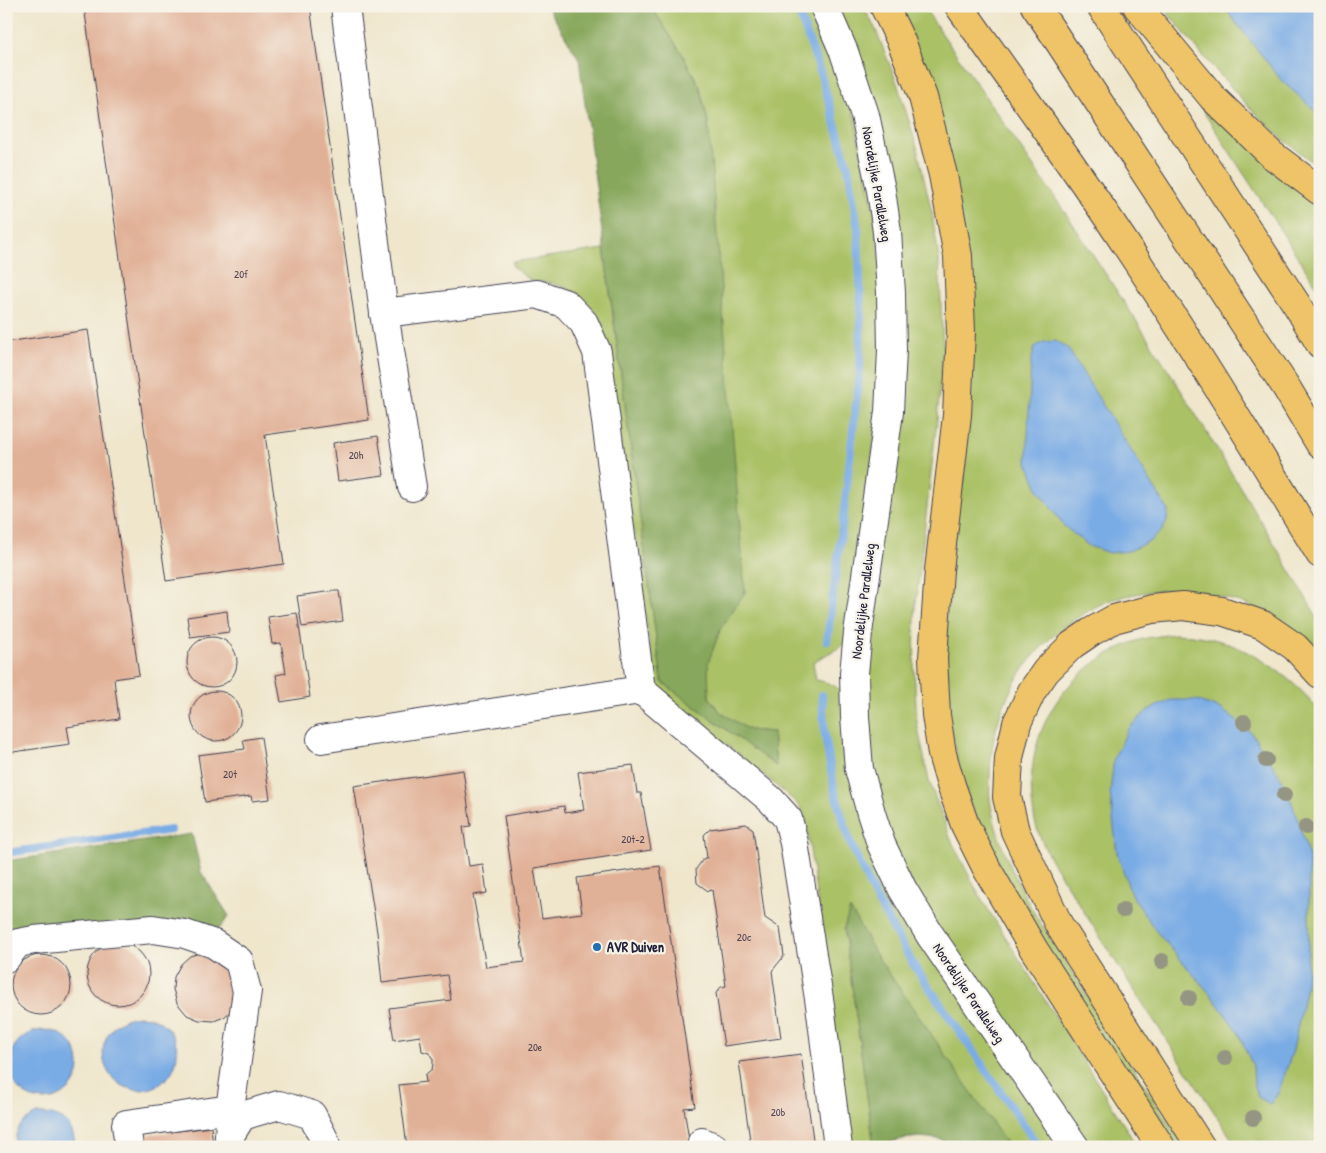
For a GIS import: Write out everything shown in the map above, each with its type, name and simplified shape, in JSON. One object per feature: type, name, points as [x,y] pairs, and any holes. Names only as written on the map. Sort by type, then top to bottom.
[{"type":"highway","points":[[884,6],[901,41],[923,98],[943,175],[958,256],[961,332],[957,415],[939,570],[932,658],[936,715],[942,754],[950,785],[965,825],[987,869],[1033,948],[1161,1147]]},
{"type":"highway","points":[[959,6],[1072,165],[1157,293],[1320,554]]},
{"type":"highway","points":[[1035,6],[1286,387],[1320,444]]},
{"type":"highway","points":[[1101,6],[1320,344]]},
{"type":"highway","points":[[1136,6],[1214,98],[1272,155],[1320,192]]},
{"type":"highway","points":[[1201,1147],[1059,925],[1015,831],[1006,797],[1009,758],[1017,723],[1032,691],[1046,672],[1072,645],[1114,619],[1152,609],[1183,606],[1222,611],[1263,626],[1295,647],[1320,674]]},
{"type":"street","points":[[345,6],[384,313],[412,487]]},
{"type":"street","name":"Noordelijke Parallelweg","points":[[824,6],[844,52],[865,115],[887,232],[891,293],[892,350],[889,412],[854,673],[859,768],[881,844],[902,888],[930,935],[1075,1147]]},
{"type":"street","points":[[384,313],[537,294],[566,304],[584,323],[597,352],[641,690],[771,800],[788,818],[794,843],[820,1005],[838,1147]]},
{"type":"street","points":[[321,739],[641,690]]},
{"type":"street","points":[[6,958],[18,943],[152,929],[185,934],[214,944],[239,961],[247,991],[230,1109],[230,1142]]},
{"type":"street","points":[[230,1142],[242,1116],[279,1105],[312,1115],[326,1141],[326,1147]]},
{"type":"street","points":[[130,1147],[126,1124],[230,1109]]},
{"type":"green space","points":[[547,6],[651,6],[682,54],[700,87],[708,121],[745,592],[721,628],[708,663],[709,697],[720,712],[749,730],[773,732],[776,766],[662,682],[579,59]]},
{"type":"green space","points":[[651,6],[818,6],[871,170],[887,336],[850,637],[842,646],[813,662],[816,680],[831,684],[844,693],[855,783],[1068,1147],[1009,1147],[876,956],[850,909],[844,928],[874,1147],[852,1147],[806,821],[800,807],[791,798],[662,691],[657,684],[654,675],[605,334],[597,315],[586,301],[561,286],[549,282],[532,281],[513,267],[512,262],[604,249],[662,682],[776,766],[773,732],[749,730],[720,712],[709,697],[707,663],[721,628],[745,592],[700,87],[682,54]]},
{"type":"green space","points":[[830,6],[863,6],[875,28],[897,83],[917,147],[932,213],[939,259],[943,350],[937,420],[915,611],[914,670],[917,724],[929,781],[951,840],[979,895],[1136,1147],[1083,1147],[979,998],[883,833],[861,709],[898,325]]},
{"type":"green space","points":[[898,6],[923,6],[1071,221],[1171,374],[1320,622],[1320,654],[1284,626],[1255,608],[1228,599],[1201,593],[1168,590],[1142,593],[1111,600],[1095,607],[1071,622],[1037,652],[1011,689],[1002,709],[996,730],[990,776],[990,799],[996,828],[1011,868],[1031,908],[1184,1147],[1172,1147],[1022,910],[964,792],[948,716],[946,617],[972,357]]},
{"type":"green space","points":[[1162,6],[1320,6],[1320,168],[1284,140],[1249,107],[1203,56]]},
{"type":"green space","points":[[1175,68],[1320,204],[1320,291]]},
{"type":"green space","points":[[1175,634],[1193,635],[1216,640],[1250,653],[1281,673],[1320,711],[1320,1147],[1265,1147],[1260,1140],[1250,1147],[1237,1147],[1051,860],[1036,826],[1031,792],[1033,764],[1039,738],[1049,714],[1064,692],[1083,672],[1105,656],[1136,641]]},
{"type":"green space","points":[[192,834],[201,872],[229,916],[220,928],[6,941],[6,861]]},
{"type":"green space","points":[[850,909],[877,956],[1009,1147],[961,1147],[939,1139],[920,1137],[902,1139],[880,1147],[874,1147],[844,928]]},
{"type":"water","points":[[1223,6],[1320,6],[1320,115],[1282,81]]},
{"type":"water","points":[[1055,341],[1067,347],[1168,510],[1167,521],[1162,531],[1150,541],[1129,551],[1109,553],[1089,546],[1064,526],[1038,489],[1027,460],[1031,362],[1035,347],[1044,342]]},
{"type":"water","points":[[1171,700],[1196,700],[1221,709],[1250,731],[1282,779],[1297,816],[1309,858],[1309,934],[1306,986],[1293,1050],[1278,1094],[1270,1104],[1258,1097],[1254,1087],[1253,1066],[1238,1032],[1211,995],[1156,931],[1131,894],[1117,853],[1110,793],[1114,758],[1128,729],[1148,710]]},
{"type":"water","points":[[140,1016],[154,1019],[166,1027],[174,1039],[177,1053],[174,1067],[166,1079],[154,1087],[140,1090],[126,1087],[114,1079],[106,1067],[103,1053],[106,1039],[114,1027],[126,1019]]},
{"type":"water","points":[[44,1030],[57,1033],[69,1040],[76,1052],[79,1065],[76,1078],[69,1090],[57,1097],[44,1100],[31,1097],[19,1090],[12,1078],[9,1065],[12,1052],[19,1040],[31,1033]]},
{"type":"water","points":[[37,1114],[59,1117],[69,1125],[75,1147],[15,1147],[16,1135],[20,1126]]},
{"type":"building","points":[[84,6],[310,6],[369,420],[265,435],[284,564],[166,581]]},
{"type":"building","points":[[88,330],[139,675],[114,679],[119,719],[67,727],[70,744],[6,753],[6,342]]},
{"type":"building","points":[[378,436],[384,475],[338,481],[333,443]]},
{"type":"building","points":[[339,591],[343,621],[302,627],[297,596]]},
{"type":"building","points":[[227,611],[229,632],[190,637],[187,617]]},
{"type":"building","points":[[297,613],[310,697],[281,702],[276,675],[286,673],[281,643],[272,644],[268,617]]},
{"type":"building","points":[[212,637],[221,639],[232,648],[237,662],[235,671],[226,682],[212,687],[203,685],[192,676],[187,662],[189,653],[198,642]]},
{"type":"building","points":[[216,691],[225,693],[236,702],[241,716],[239,725],[230,736],[216,741],[207,739],[196,730],[191,716],[193,707],[202,696]]},
{"type":"building","points":[[261,737],[270,799],[252,801],[251,796],[205,802],[198,755],[245,749],[243,740]]},
{"type":"building","name":"AVR Duiven","points":[[633,765],[637,793],[641,793],[651,850],[534,868],[542,918],[582,913],[577,878],[660,866],[695,1107],[684,1108],[690,1147],[407,1147],[399,1085],[426,1082],[425,1075],[432,1069],[433,1059],[429,1053],[422,1051],[420,1036],[394,1040],[389,1008],[451,1000],[447,975],[382,983],[377,932],[354,786],[463,770],[471,826],[463,827],[469,866],[483,864],[487,893],[473,895],[486,967],[524,962],[504,816],[564,806],[565,813],[584,810],[578,772]]},
{"type":"building","points":[[746,824],[753,829],[765,918],[780,928],[784,956],[772,971],[781,1038],[724,1046],[716,993],[721,987],[726,986],[712,890],[708,891],[697,883],[696,869],[704,858],[707,858],[704,835],[710,829]]},
{"type":"building","points":[[112,943],[124,943],[140,952],[147,962],[149,974],[147,986],[140,996],[124,1005],[112,1005],[101,1000],[92,991],[87,980],[87,968],[92,957],[101,948]]},
{"type":"building","points":[[203,952],[235,964],[235,1008],[224,1017],[214,1021],[199,1020],[187,1015],[177,1003],[173,989],[174,977],[181,964],[190,956]]},
{"type":"building","points":[[41,955],[58,960],[66,968],[71,985],[66,1002],[58,1010],[41,1015],[24,1010],[16,1002],[11,985],[16,968],[24,960]]},
{"type":"building","points":[[801,1054],[814,1146],[751,1147],[739,1062]]},
{"type":"building","points":[[211,1127],[213,1147],[139,1147],[138,1136]]},
{"type":"waterway","points":[[795,6],[819,68],[848,167],[858,229],[861,306],[860,369],[827,641]]},
{"type":"waterway","points":[[822,695],[825,736],[835,793],[850,842],[874,895],[913,964],[1039,1147]]},
{"type":"waterway","points":[[6,853],[171,830]]},
{"type":"place","name":"AVR Duiven","points":[[597,947]]}]
